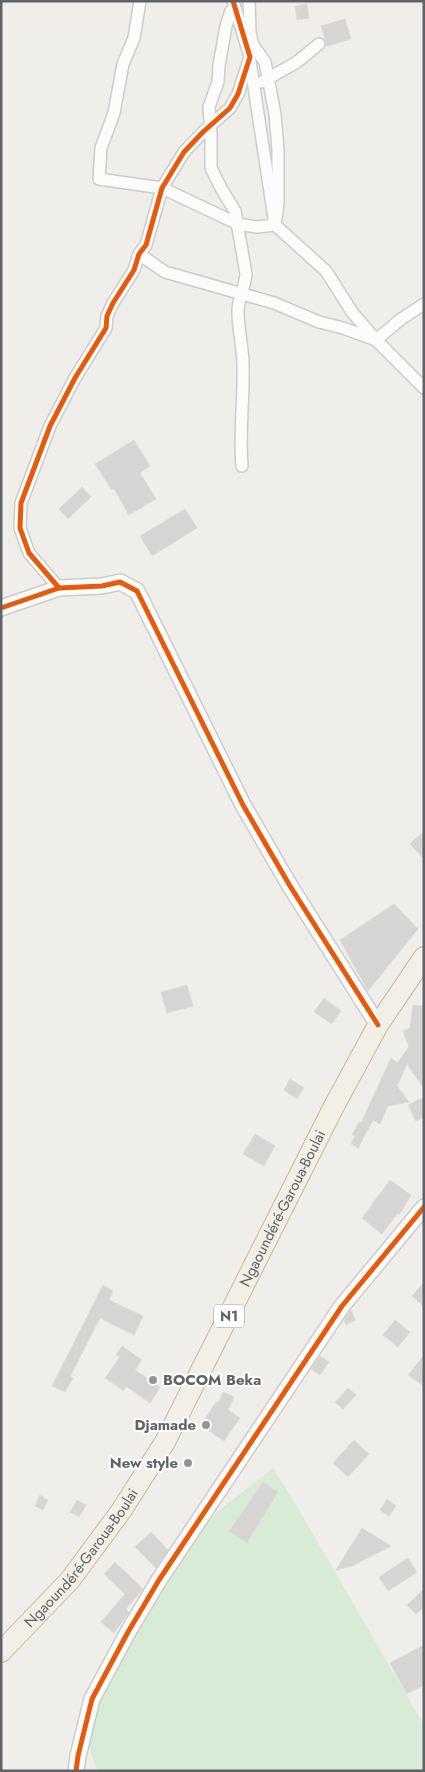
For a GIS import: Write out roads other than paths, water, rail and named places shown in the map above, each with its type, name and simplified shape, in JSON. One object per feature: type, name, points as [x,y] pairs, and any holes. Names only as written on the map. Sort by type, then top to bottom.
[{"type":"highway","name":"Ngaoundéré-Garoua-Boulai","points":[[1,1652],[70,1580],[121,1511],[164,1442],[333,1108],[378,1025],[424,956]]},
{"type":"street","points":[[140,1],[134,38],[123,64],[114,113],[101,148],[99,179],[162,188],[238,224],[257,227],[275,225]]},
{"type":"street","points":[[249,1],[250,33],[253,45],[265,62],[275,114],[278,150],[278,204],[275,225]]},
{"type":"street","points":[[234,5],[250,57],[275,225],[326,271],[352,312],[376,340],[424,388]]},
{"type":"street","points":[[234,5],[226,26],[219,64],[218,82],[209,107],[211,168],[235,211],[238,224],[238,240],[246,274],[245,284],[239,298],[238,312],[243,367],[240,443],[242,466]]},
{"type":"street","points":[[238,94],[290,66],[319,44]]},
{"type":"street","points":[[59,588],[29,553],[20,528],[21,503],[50,426],[75,378],[106,328],[107,316],[112,303],[134,270],[139,254],[146,245],[162,188],[184,152],[202,132],[230,108],[238,94],[250,57]]},
{"type":"street","points":[[139,254],[165,272],[274,303],[319,322],[343,328],[376,340]]},
{"type":"street","points":[[376,340],[400,319],[424,304]]},
{"type":"street","points":[[1,608],[59,588],[102,586],[120,582],[137,591],[243,805],[290,886],[378,1025]]},
{"type":"street","points":[[76,1771],[92,1699],[128,1632],[159,1580],[342,1306],[424,1207]]},
{"type":"place","name":"BOCOM Beka","points":[[153,1380]]},
{"type":"place","name":"Djamade","points":[[206,1425]]},
{"type":"place","name":"New style","points":[[188,1463]]}]
